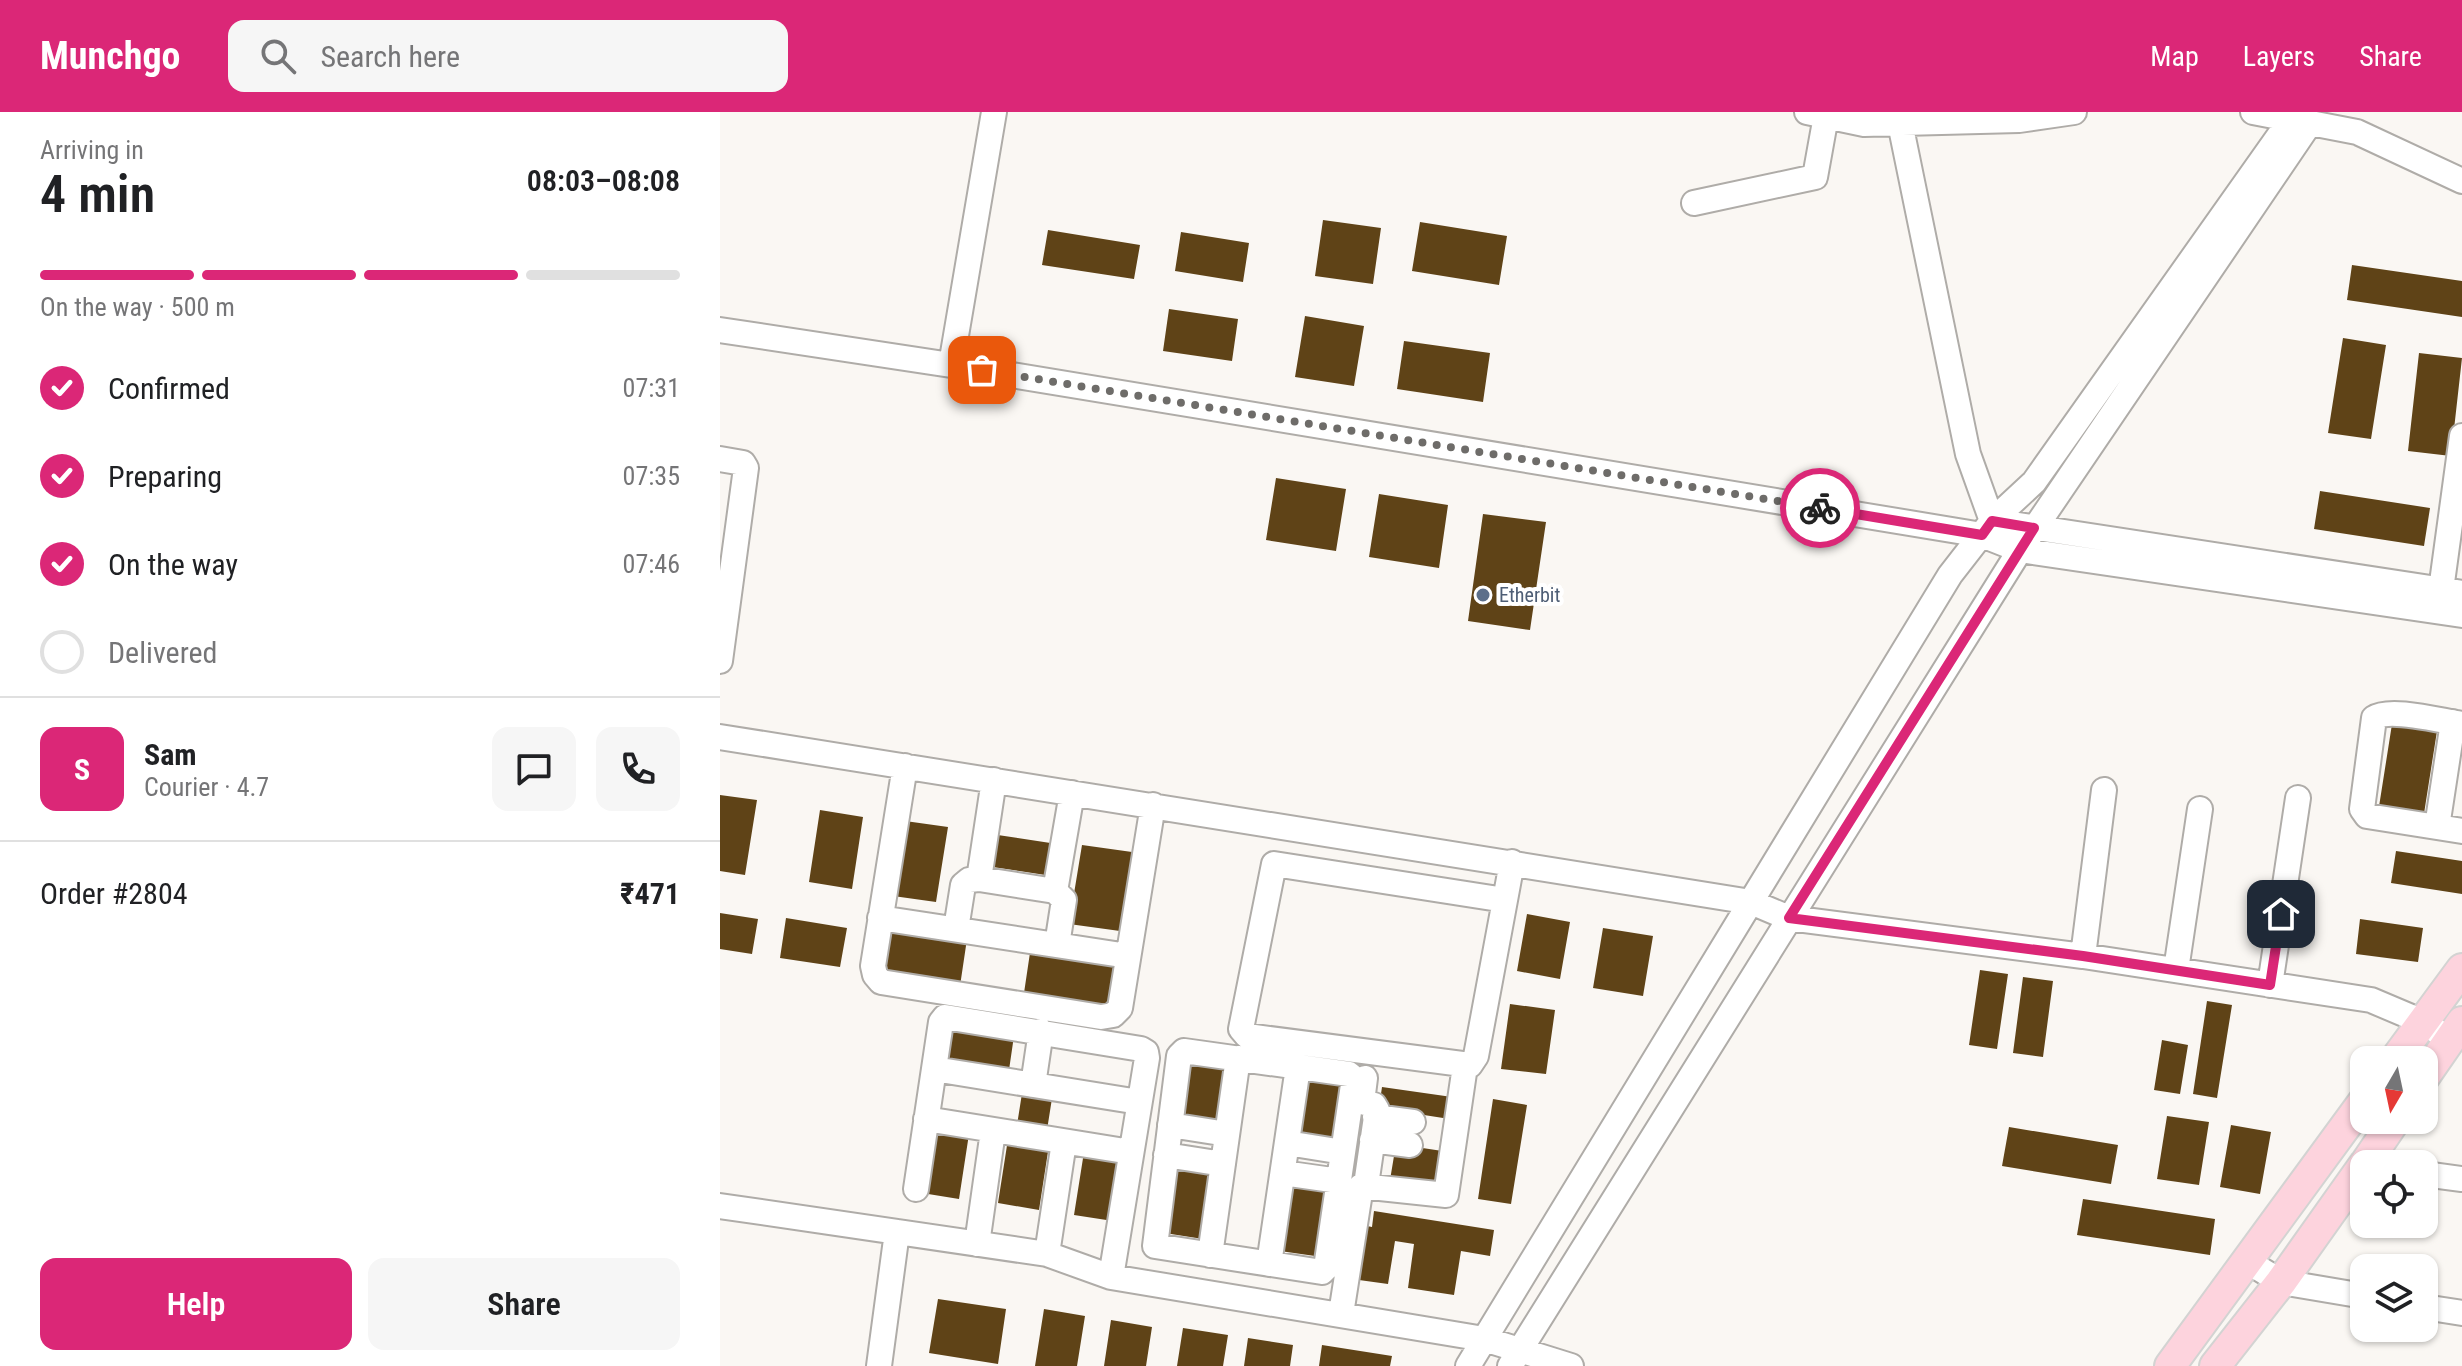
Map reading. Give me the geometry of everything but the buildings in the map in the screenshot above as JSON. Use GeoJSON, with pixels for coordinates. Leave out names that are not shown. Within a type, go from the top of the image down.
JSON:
{"type":"FeatureCollection","features":[{"type":"Feature","properties":{"kind":"main road"},"geometry":{"type":"LineString","coordinates":[[2405,1046],[2462,969]]}},
{"type":"Feature","properties":{"kind":"main road"},"geometry":{"type":"LineString","coordinates":[[2438,1057],[2459,1027]]}},
{"type":"Feature","properties":{"kind":"main road"},"geometry":{"type":"LineString","coordinates":[[2170,1366],[2350,1120]]}},
{"type":"Feature","properties":{"kind":"main road"},"geometry":{"type":"LineString","coordinates":[[2215,1366],[2350,1186]]}},
{"type":"Feature","properties":{"kind":"street"},"geometry":{"type":"LineString","coordinates":[[951,365],[994,112]]}},
{"type":"Feature","properties":{"kind":"street"},"geometry":{"type":"LineString","coordinates":[[1694,203],[1815,177],[1817,114],[1864,124],[1898,118],[2019,120],[2074,112]]}},
{"type":"Feature","properties":{"kind":"street"},"geometry":{"type":"LineString","coordinates":[[2253,112],[2357,132],[2462,181]]}},
{"type":"Feature","properties":{"kind":"street"},"geometry":{"type":"LineString","coordinates":[[1898,118],[1968,454],[1987,528],[2020,550],[2462,615]]}},
{"type":"Feature","properties":{"kind":"street"},"geometry":{"type":"LineString","coordinates":[[1468,1366],[1950,575],[1987,528],[2034,482],[2300,121]]}},
{"type":"Feature","properties":{"kind":"street"},"geometry":{"type":"LineString","coordinates":[[1515,1358],[2020,550],[2300,121]]}},
{"type":"Feature","properties":{"kind":"street"},"geometry":{"type":"LineString","coordinates":[[720,330],[1987,528],[2034,528],[2452,592],[2462,436]]}},
{"type":"Feature","properties":{"kind":"street"},"geometry":{"type":"LineString","coordinates":[[720,459],[743,463],[746,468],[720,661]]}},
{"type":"Feature","properties":{"kind":"street"},"geometry":{"type":"LineString","coordinates":[[2437,827],[2457,723],[2383,713],[2374,718],[2362,813],[2367,816],[2462,831]]}},
{"type":"Feature","properties":{"kind":"street"},"geometry":{"type":"LineString","coordinates":[[720,737],[1751,902],[1789,918],[2083,956],[2371,1000],[2428,1014],[2459,1027]]}},
{"type":"Feature","properties":{"kind":"street"},"geometry":{"type":"LineString","coordinates":[[905,766],[873,966],[875,975],[881,982],[1101,1017],[1113,1015],[1120,1008],[1153,805]]}},
{"type":"Feature","properties":{"kind":"street"},"geometry":{"type":"LineString","coordinates":[[979,879],[994,780]]}},
{"type":"Feature","properties":{"kind":"street"},"geometry":{"type":"LineString","coordinates":[[2083,956],[2104,790]]}},
{"type":"Feature","properties":{"kind":"street"},"geometry":{"type":"LineString","coordinates":[[1055,891],[1072,793]]}},
{"type":"Feature","properties":{"kind":"street"},"geometry":{"type":"LineString","coordinates":[[2270,985],[2298,798]]}},
{"type":"Feature","properties":{"kind":"street"},"geometry":{"type":"LineString","coordinates":[[2176,970],[2200,809]]}},
{"type":"Feature","properties":{"kind":"street"},"geometry":{"type":"LineString","coordinates":[[1376,841],[1382,880]]}},
{"type":"Feature","properties":{"kind":"street"},"geometry":{"type":"LineString","coordinates":[[1382,880],[1400,844]]}},
{"type":"Feature","properties":{"kind":"street"},"geometry":{"type":"LineString","coordinates":[[1505,900],[1277,864],[1273,866],[1241,1029],[1247,1036],[1465,1066],[1474,1063],[1476,1056],[1505,900],[1512,862]]}},
{"type":"Feature","properties":{"kind":"street"},"geometry":{"type":"LineString","coordinates":[[956,929],[963,885],[969,880],[1055,891],[1064,900],[1057,945]]}},
{"type":"Feature","properties":{"kind":"street"},"geometry":{"type":"LineString","coordinates":[[880,918],[1128,956]]}},
{"type":"Feature","properties":{"kind":"street"},"geometry":{"type":"LineString","coordinates":[[916,1189],[941,1022],[946,1016],[1136,1047],[1146,1052],[1111,1277]]}},
{"type":"Feature","properties":{"kind":"street"},"geometry":{"type":"LineString","coordinates":[[1033,1085],[1041,1031]]}},
{"type":"Feature","properties":{"kind":"street"},"geometry":{"type":"LineString","coordinates":[[1181,1052],[1298,1067],[1349,1074],[1354,1078],[1324,1270],[1318,1272],[1154,1244],[1181,1052]]}},
{"type":"Feature","properties":{"kind":"street"},"geometry":{"type":"LineString","coordinates":[[1235,1296],[1240,1260],[1223,1164],[1238,1058]]}},
{"type":"Feature","properties":{"kind":"street"},"geometry":{"type":"LineString","coordinates":[[1366,1185],[1376,1107],[1362,1102],[1367,1066]]}},
{"type":"Feature","properties":{"kind":"street"},"geometry":{"type":"LineString","coordinates":[[1341,1314],[1359,1189],[1366,1185],[1446,1195],[1465,1066]]}},
{"type":"Feature","properties":{"kind":"street"},"geometry":{"type":"LineString","coordinates":[[1240,1260],[1283,1173],[1298,1067]]}},
{"type":"Feature","properties":{"kind":"street"},"geometry":{"type":"LineString","coordinates":[[934,1069],[1139,1102]]}},
{"type":"Feature","properties":{"kind":"street"},"geometry":{"type":"LineString","coordinates":[[926,1119],[1131,1152]]}},
{"type":"Feature","properties":{"kind":"street"},"geometry":{"type":"LineString","coordinates":[[1170,1125],[1227,1134]]}},
{"type":"Feature","properties":{"kind":"street"},"geometry":{"type":"LineString","coordinates":[[1374,1128],[1411,1134]]}},
{"type":"Feature","properties":{"kind":"street"},"geometry":{"type":"LineString","coordinates":[[977,1244],[993,1131]]}},
{"type":"Feature","properties":{"kind":"street"},"geometry":{"type":"LineString","coordinates":[[1047,1254],[1064,1142]]}},
{"type":"Feature","properties":{"kind":"street"},"geometry":{"type":"LineString","coordinates":[[1287,1143],[1343,1152]]}},
{"type":"Feature","properties":{"kind":"street"},"geometry":{"type":"LineString","coordinates":[[1166,1155],[1223,1164]]}},
{"type":"Feature","properties":{"kind":"street"},"geometry":{"type":"LineString","coordinates":[[1283,1173],[1339,1181]]}},
{"type":"Feature","properties":{"kind":"street"},"geometry":{"type":"LineString","coordinates":[[2438,1176],[2462,1179]]}},
{"type":"Feature","properties":{"kind":"street"},"geometry":{"type":"LineString","coordinates":[[720,1206],[1047,1254],[1111,1277],[1484,1339],[1515,1358],[1571,1366]]}},
{"type":"Feature","properties":{"kind":"street"},"geometry":{"type":"LineString","coordinates":[[879,1366],[897,1232]]}},
{"type":"Feature","properties":{"kind":"street"},"geometry":{"type":"LineString","coordinates":[[2247,1261],[2281,1282],[2350,1294]]}},
{"type":"Feature","properties":{"kind":"street"},"geometry":{"type":"LineString","coordinates":[[2438,1309],[2462,1313]]}},
{"type":"Feature","properties":{"kind":"way so far"},"geometry":{"type":"LineString","coordinates":[[982,370],[1820,508]]}},
{"type":"Feature","properties":{"kind":"place","name":"Etherbit"},"geometry":{"type":"Point","coordinates":[1483,595]}},
{"type":"Feature","properties":{"kind":"route"},"geometry":{"type":"LineString","coordinates":[[1820,508],[1982,535],[1992,521],[2034,528],[1789,918],[2083,956],[2270,985],[2281,914]]}}]}
